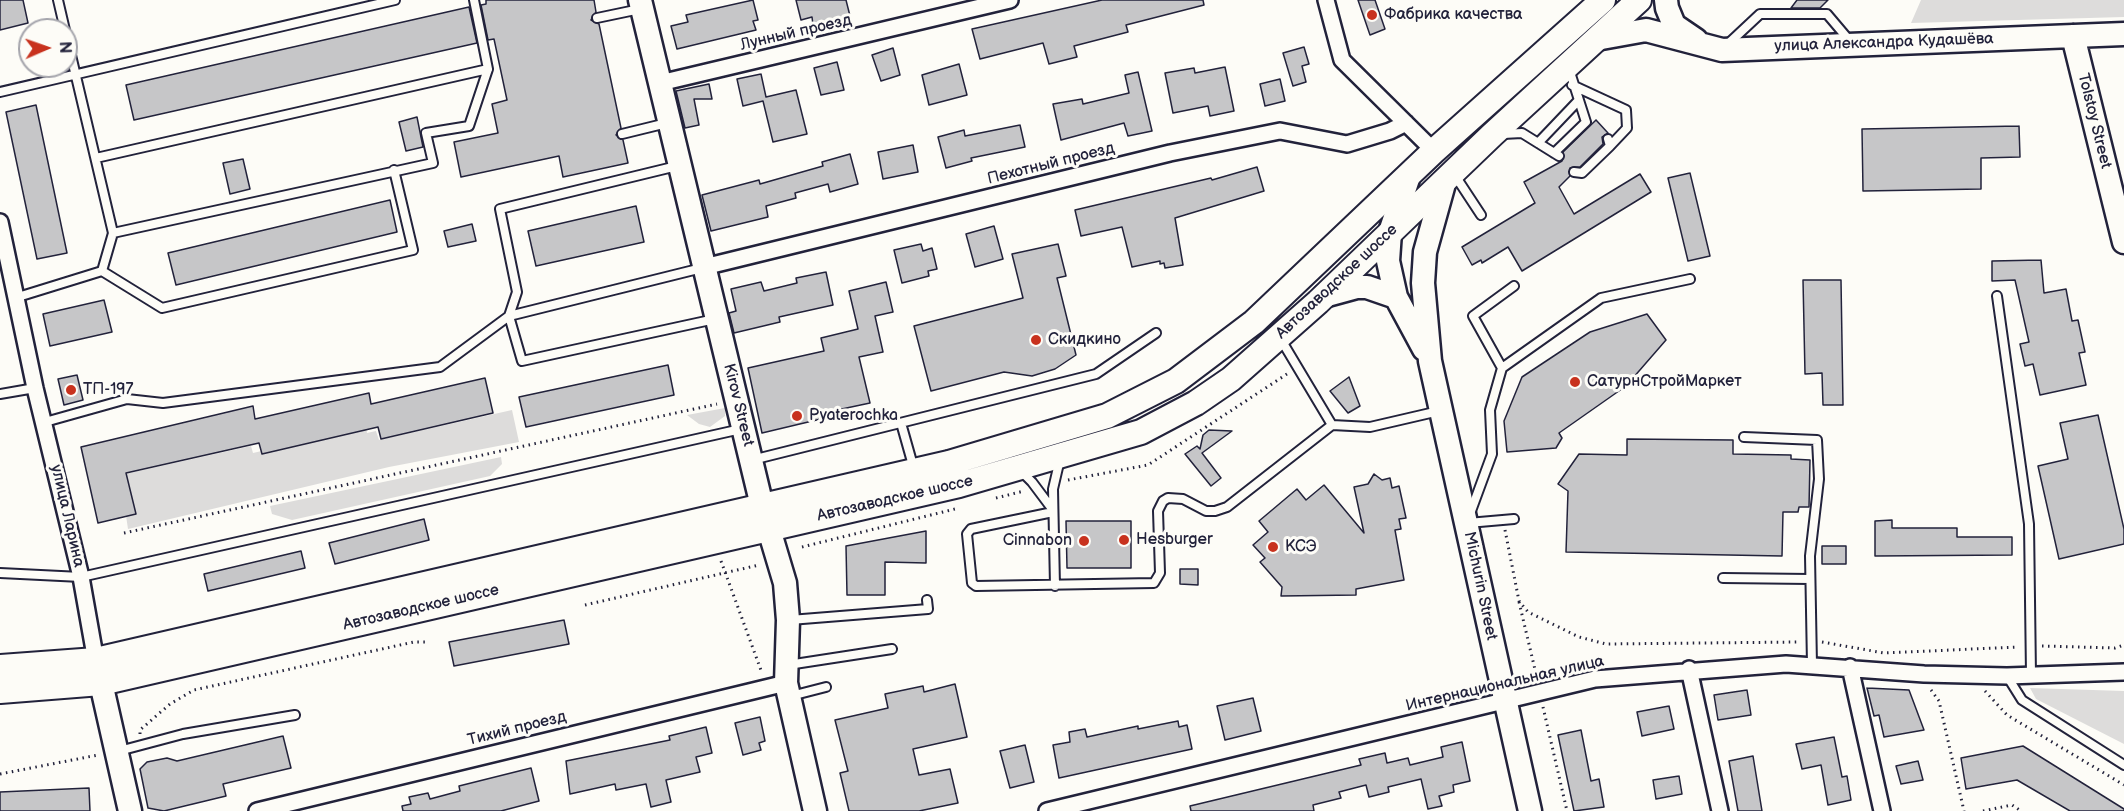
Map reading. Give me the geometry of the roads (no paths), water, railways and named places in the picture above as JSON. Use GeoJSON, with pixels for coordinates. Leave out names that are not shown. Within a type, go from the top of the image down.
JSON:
{"type":"FeatureCollection","features":[{"type":"Feature","properties":{"kind":"main road","name":"Автозаводское шоссе"},"geometry":{"type":"LineString","coordinates":[[0,667],[98,671],[762,506],[914,471],[1107,416],[1176,381],[1270,309],[1434,152],[1603,0]]}},
{"type":"Feature","properties":{"kind":"main road"},"geometry":{"type":"LineString","coordinates":[[1666,0],[1674,25],[1713,48]]}},
{"type":"Feature","properties":{"kind":"main road","name":"Автозаводское шоссе"},"geometry":{"type":"LineString","coordinates":[[0,691],[769,529],[959,484],[1141,432],[1196,403],[1231,379],[1324,296],[1492,135],[1570,76],[1596,39],[1637,1]]}},
{"type":"Feature","properties":{"kind":"main road"},"geometry":{"type":"LineString","coordinates":[[1637,1],[1646,30]]}},
{"type":"Feature","properties":{"kind":"main road","name":"Kirov Street"},"geometry":{"type":"LineString","coordinates":[[641,4],[762,506],[785,583],[788,620],[782,683],[815,811]]}},
{"type":"Feature","properties":{"kind":"main road","name":"улица Александра Кудашёва"},"geometry":{"type":"LineString","coordinates":[[1596,39],[1646,30],[1713,48],[2124,34]]}},
{"type":"Feature","properties":{"kind":"main road","name":"Tolstoy Street"},"geometry":{"type":"LineString","coordinates":[[2073,36],[2115,188],[2124,242]]}},
{"type":"Feature","properties":{"kind":"main road","name":"Michurin Street"},"geometry":{"type":"LineString","coordinates":[[1409,176],[1390,232],[1388,261],[1396,297],[1430,361]]}},
{"type":"Feature","properties":{"kind":"main road","name":"Michurin Street"},"geometry":{"type":"LineString","coordinates":[[1449,176],[1425,252],[1423,283],[1430,361],[1530,811]]}},
{"type":"Feature","properties":{"kind":"main road"},"geometry":{"type":"LineString","coordinates":[[1324,296],[1357,287],[1367,287],[1396,297]]}},
{"type":"Feature","properties":{"kind":"main road","name":"улица Ларина"},"geometry":{"type":"LineString","coordinates":[[98,671],[130,811]]}},
{"type":"Feature","properties":{"kind":"street","name":"Лунный проезд"},"geometry":{"type":"LineString","coordinates":[[660,84],[1010,0]]}},
{"type":"Feature","properties":{"kind":"street"},"geometry":{"type":"LineString","coordinates":[[1326,0],[1342,60],[1434,152]]}},
{"type":"Feature","properties":{"kind":"street","name":"Пехотный проезд"},"geometry":{"type":"LineString","coordinates":[[704,267],[1170,153],[1280,131],[1347,144],[1390,131],[1406,123]]}},
{"type":"Feature","properties":{"kind":"street","name":"улица Ларина"},"geometry":{"type":"LineString","coordinates":[[0,222],[18,297],[35,388],[81,577],[98,671]]}},
{"type":"Feature","properties":{"kind":"street","name":"Интернациональная улица"},"geometry":{"type":"LineString","coordinates":[[1047,811],[1595,679],[1689,669],[1812,665],[1850,667],[1928,682],[2007,676],[2124,672]]}},
{"type":"Feature","properties":{"kind":"street"},"geometry":{"type":"LineString","coordinates":[[1850,667],[1882,811]]}},
{"type":"Feature","properties":{"kind":"street"},"geometry":{"type":"LineString","coordinates":[[1689,669],[1720,811]]}},
{"type":"Feature","properties":{"kind":"street","name":"Тихий проезд"},"geometry":{"type":"LineString","coordinates":[[257,811],[782,683]]}},
{"type":"Feature","properties":{"kind":"lane"},"geometry":{"type":"LineString","coordinates":[[58,0],[62,18]]}},
{"type":"Feature","properties":{"kind":"lane"},"geometry":{"type":"LineString","coordinates":[[78,75],[395,0]]}},
{"type":"Feature","properties":{"kind":"lane"},"geometry":{"type":"LineString","coordinates":[[113,233],[394,170],[433,164],[426,133],[470,126],[488,69],[474,0]]}},
{"type":"Feature","properties":{"kind":"lane"},"geometry":{"type":"LineString","coordinates":[[597,18],[641,4]]}},
{"type":"Feature","properties":{"kind":"lane"},"geometry":{"type":"LineString","coordinates":[[1713,48],[1760,14],[1827,14],[1852,44]]}},
{"type":"Feature","properties":{"kind":"lane"},"geometry":{"type":"LineString","coordinates":[[96,158],[488,69]]}},
{"type":"Feature","properties":{"kind":"lane"},"geometry":{"type":"LineString","coordinates":[[1492,135],[1522,133],[1556,154],[1583,128],[1570,76]]}},
{"type":"Feature","properties":{"kind":"lane"},"geometry":{"type":"LineString","coordinates":[[1570,76],[1626,110],[1627,128],[1603,148],[1587,164],[1582,173],[1574,172]]}},
{"type":"Feature","properties":{"kind":"lane"},"geometry":{"type":"LineString","coordinates":[[0,92],[63,78]]}},
{"type":"Feature","properties":{"kind":"lane"},"geometry":{"type":"LineString","coordinates":[[77,78],[113,233],[102,271]]}},
{"type":"Feature","properties":{"kind":"lane"},"geometry":{"type":"LineString","coordinates":[[1538,143],[1578,101]]}},
{"type":"Feature","properties":{"kind":"lane"},"geometry":{"type":"LineString","coordinates":[[622,134],[669,123]]}},
{"type":"Feature","properties":{"kind":"lane"},"geometry":{"type":"LineString","coordinates":[[680,165],[500,209],[517,292],[509,316],[522,361],[717,319]]}},
{"type":"Feature","properties":{"kind":"lane"},"geometry":{"type":"LineString","coordinates":[[18,297],[102,271],[162,308],[413,250],[394,170]]}},
{"type":"Feature","properties":{"kind":"lane"},"geometry":{"type":"LineString","coordinates":[[1449,176],[1481,215]]}},
{"type":"Feature","properties":{"kind":"lane"},"geometry":{"type":"LineString","coordinates":[[45,422],[126,399],[163,403],[440,367],[509,316],[704,267]]}},
{"type":"Feature","properties":{"kind":"lane"},"geometry":{"type":"LineString","coordinates":[[1514,519],[1466,524],[1492,454],[1490,410],[1502,368],[1600,298],[1690,279]]}},
{"type":"Feature","properties":{"kind":"lane"},"geometry":{"type":"LineString","coordinates":[[1502,368],[1473,316],[1514,286]]}},
{"type":"Feature","properties":{"kind":"lane"},"geometry":{"type":"LineString","coordinates":[[1997,296],[2029,524],[2031,675]]}},
{"type":"Feature","properties":{"kind":"lane"},"geometry":{"type":"LineString","coordinates":[[751,460],[1096,374],[1156,333]]}},
{"type":"Feature","properties":{"kind":"lane"},"geometry":{"type":"LineString","coordinates":[[1279,337],[1332,425]]}},
{"type":"Feature","properties":{"kind":"lane"},"geometry":{"type":"LineString","coordinates":[[0,394],[35,388]]}},
{"type":"Feature","properties":{"kind":"lane"},"geometry":{"type":"LineString","coordinates":[[1053,512],[975,526],[967,534],[969,577],[976,586],[1154,583],[1160,573],[1158,511],[1163,501],[1168,498],[1184,499],[1206,511],[1227,507],[1332,425],[1370,427],[1441,411]]}},
{"type":"Feature","properties":{"kind":"lane"},"geometry":{"type":"LineString","coordinates":[[901,423],[914,471]]}},
{"type":"Feature","properties":{"kind":"lane"},"geometry":{"type":"LineString","coordinates":[[0,573],[81,577],[743,428]]}},
{"type":"Feature","properties":{"kind":"lane"},"geometry":{"type":"LineString","coordinates":[[1744,437],[1817,440],[1819,479],[1810,556],[1812,665]]}},
{"type":"Feature","properties":{"kind":"lane"},"geometry":{"type":"LineString","coordinates":[[1055,586],[1054,482],[1061,455]]}},
{"type":"Feature","properties":{"kind":"lane"},"geometry":{"type":"LineString","coordinates":[[1017,468],[1037,488],[1053,512]]}},
{"type":"Feature","properties":{"kind":"lane"},"geometry":{"type":"LineString","coordinates":[[1723,578],[1810,579]]}},
{"type":"Feature","properties":{"kind":"lane"},"geometry":{"type":"LineString","coordinates":[[788,620],[928,609],[927,600]]}},
{"type":"Feature","properties":{"kind":"lane"},"geometry":{"type":"LineString","coordinates":[[782,683],[892,649]]}},
{"type":"Feature","properties":{"kind":"lane"},"geometry":{"type":"LineString","coordinates":[[2007,676],[2022,700],[2124,765]]}},
{"type":"Feature","properties":{"kind":"lane"},"geometry":{"type":"LineString","coordinates":[[782,683],[826,687]]}},
{"type":"Feature","properties":{"kind":"lane"},"geometry":{"type":"LineString","coordinates":[[117,751],[183,734],[295,715]]}},
{"type":"Feature","properties":{"kind":"place","name":"Фабрика качества"},"geometry":{"type":"Point","coordinates":[1372,15]}},
{"type":"Feature","properties":{"kind":"place","name":"Скидкино"},"geometry":{"type":"Point","coordinates":[1036,340]}},
{"type":"Feature","properties":{"kind":"place","name":"СатурнСтройМаркет"},"geometry":{"type":"Point","coordinates":[1575,382]}},
{"type":"Feature","properties":{"kind":"place","name":"ТП-197"},"geometry":{"type":"Point","coordinates":[71,390]}},
{"type":"Feature","properties":{"kind":"place","name":"Pyaterochka"},"geometry":{"type":"Point","coordinates":[797,416]}},
{"type":"Feature","properties":{"kind":"place","name":"Hesburger"},"geometry":{"type":"Point","coordinates":[1124,540]}},
{"type":"Feature","properties":{"kind":"place","name":"Cinnabon"},"geometry":{"type":"Point","coordinates":[1084,541]}},
{"type":"Feature","properties":{"kind":"place","name":"КСЭ"},"geometry":{"type":"Point","coordinates":[1273,547]}}]}
